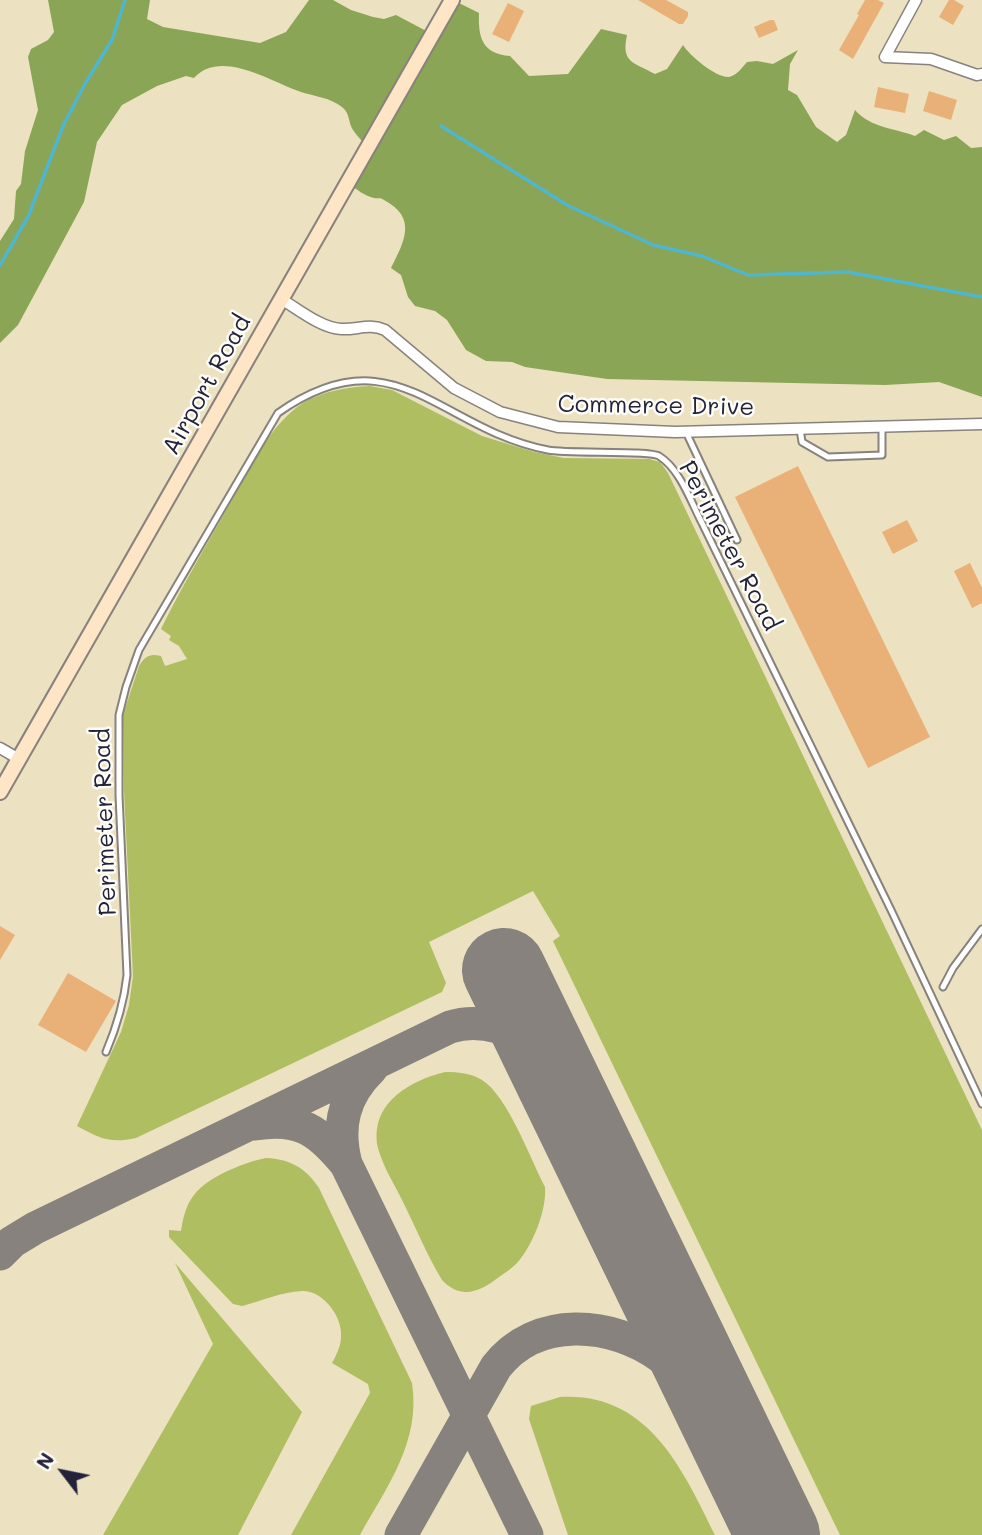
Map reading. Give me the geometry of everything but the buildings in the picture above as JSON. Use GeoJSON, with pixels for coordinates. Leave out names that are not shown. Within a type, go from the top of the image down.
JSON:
{"type":"FeatureCollection","features":[{"type":"Feature","properties":{"kind":"main road","name":"Airport Road"},"geometry":{"type":"LineString","coordinates":[[0,792],[452,0]]}},
{"type":"Feature","properties":{"kind":"street"},"geometry":{"type":"LineString","coordinates":[[916,0],[886,57],[931,59],[976,75],[982,74]]}},
{"type":"Feature","properties":{"kind":"street","name":"Commerce Drive"},"geometry":{"type":"LineString","coordinates":[[281,299],[331,327],[341,329],[375,326],[385,330],[454,388],[500,412],[558,427],[686,432],[982,424]]}},
{"type":"Feature","properties":{"kind":"street"},"geometry":{"type":"LineString","coordinates":[[0,747],[19,759]]}},
{"type":"Feature","properties":{"kind":"lane","name":"Perimeter Road"},"geometry":{"type":"LineString","coordinates":[[106,1052],[118,1024],[127,975],[118,795],[119,715],[139,650],[278,413],[302,397],[325,387],[371,380],[407,388],[485,430],[548,450],[657,455],[673,469],[891,910],[982,1104]]}},
{"type":"Feature","properties":{"kind":"lane"},"geometry":{"type":"LineString","coordinates":[[800,429],[802,442],[828,457],[882,455],[881,426]]}},
{"type":"Feature","properties":{"kind":"lane"},"geometry":{"type":"LineString","coordinates":[[686,432],[737,540]]}},
{"type":"Feature","properties":{"kind":"lane"},"geometry":{"type":"LineString","coordinates":[[943,987],[953,968],[982,929]]}},
{"type":"Feature","properties":{"kind":"green space"},"geometry":{"type":"Polygon","coordinates":[[[48,0],[150,0],[147,19],[163,27],[260,43],[286,32],[309,0],[333,0],[351,10],[384,19],[396,15],[432,34],[453,0],[479,13],[479,30],[488,48],[501,55],[510,56],[529,76],[568,74],[601,29],[627,35],[627,56],[635,64],[655,74],[667,69],[683,45],[703,65],[717,74],[729,77],[747,62],[773,64],[798,50],[790,64],[788,90],[797,95],[816,127],[837,142],[846,135],[855,110],[868,121],[883,127],[915,136],[924,130],[944,140],[956,136],[971,148],[982,147],[982,397],[939,382],[885,385],[607,379],[525,367],[512,362],[486,361],[466,350],[447,320],[435,311],[415,306],[408,297],[401,275],[391,268],[403,240],[405,223],[395,207],[364,194],[349,184],[368,147],[353,130],[345,109],[328,99],[301,92],[247,70],[218,66],[205,70],[194,78],[186,76],[157,86],[122,105],[97,142],[84,202],[18,325],[0,343],[0,241],[14,219],[16,191],[21,184],[25,151],[38,110],[28,57],[31,49],[48,40],[54,32],[48,0]]]}},
{"type":"Feature","properties":{"kind":"green space"},"geometry":{"type":"Polygon","coordinates":[[[370,386],[392,390],[482,436],[534,452],[564,458],[649,459],[660,462],[668,473],[982,1130],[982,1535],[840,1535],[553,941],[560,936],[533,891],[429,942],[446,983],[442,992],[136,1138],[105,1139],[77,1126],[121,1032],[129,1005],[133,976],[123,715],[139,666],[151,655],[161,656],[165,666],[187,659],[179,646],[169,640],[171,636],[161,629],[254,462],[280,423],[303,403],[319,395],[370,386]]]}},
{"type":"Feature","properties":{"kind":"green space"},"geometry":{"type":"Polygon","coordinates":[[[445,1072],[473,1076],[491,1088],[518,1129],[545,1187],[541,1217],[523,1256],[492,1282],[470,1292],[456,1290],[442,1280],[378,1148],[377,1132],[386,1107],[406,1088],[445,1072]]]}},
{"type":"Feature","properties":{"kind":"green space"},"geometry":{"type":"Polygon","coordinates":[[[266,1158],[283,1160],[297,1166],[309,1175],[319,1188],[412,1383],[413,1404],[407,1444],[391,1481],[360,1535],[291,1535],[370,1393],[368,1384],[332,1363],[341,1337],[335,1313],[317,1295],[302,1291],[242,1306],[233,1304],[169,1237],[169,1230],[181,1231],[187,1207],[200,1188],[227,1171],[266,1158]]]}},
{"type":"Feature","properties":{"kind":"green space"},"geometry":{"type":"Polygon","coordinates":[[[175,1263],[302,1412],[238,1535],[103,1535],[213,1344],[175,1263]]]}},
{"type":"Feature","properties":{"kind":"green space"},"geometry":{"type":"Polygon","coordinates":[[[560,1397],[591,1399],[617,1407],[639,1421],[675,1461],[715,1535],[568,1535],[529,1419],[531,1406],[560,1397]]]}},
{"type":"Feature","properties":{"kind":"waterway"},"geometry":{"type":"LineString","coordinates":[[0,265],[28,217],[63,126],[112,40],[125,0]]}},
{"type":"Feature","properties":{"kind":"waterway"},"geometry":{"type":"LineString","coordinates":[[441,126],[567,205],[653,245],[702,256],[748,275],[848,272],[982,297]]}},
{"type":"Feature","properties":{"kind":"taxiway"},"geometry":{"type":"LineString","coordinates":[[0,1254],[12,1242],[35,1228],[450,1027],[462,1024],[498,1027],[522,1036],[543,1049]]}},
{"type":"Feature","properties":{"kind":"taxiway"},"geometry":{"type":"LineString","coordinates":[[372,1068],[355,1089],[345,1112],[342,1137],[346,1164],[527,1535]]}},
{"type":"Feature","properties":{"kind":"taxiway"},"geometry":{"type":"LineString","coordinates":[[255,1124],[284,1123],[307,1129],[326,1142],[346,1164]]}},
{"type":"Feature","properties":{"kind":"taxiway"},"geometry":{"type":"LineString","coordinates":[[401,1535],[496,1367],[513,1350],[532,1338],[553,1331],[575,1329],[620,1336],[661,1357],[721,1418]]}},
{"type":"Feature","properties":{"kind":"runway"},"geometry":{"type":"LineString","coordinates":[[504,970],[778,1535]]}}]}
